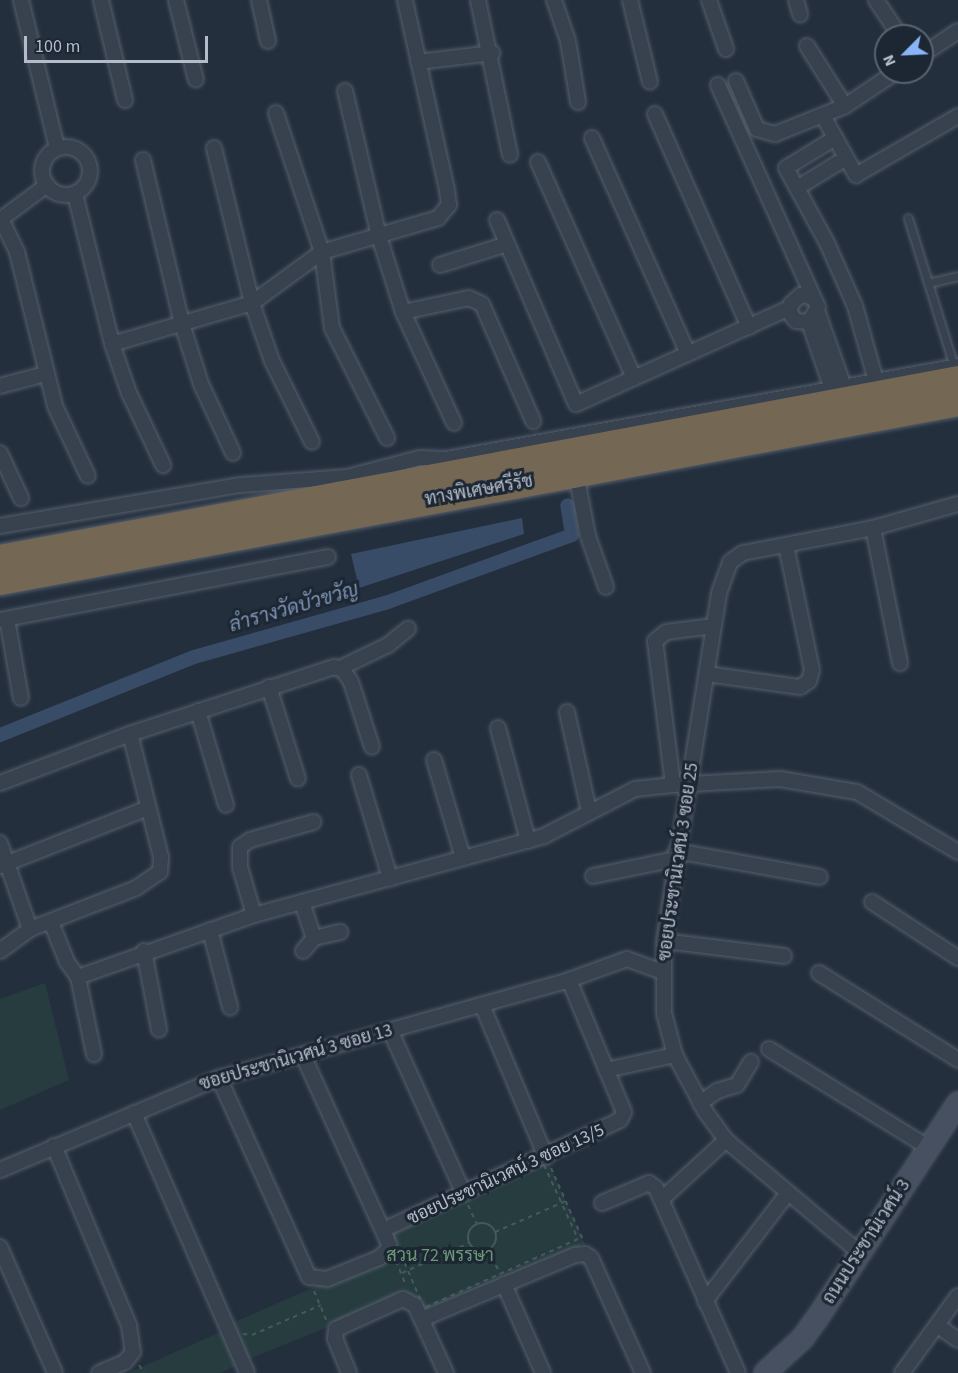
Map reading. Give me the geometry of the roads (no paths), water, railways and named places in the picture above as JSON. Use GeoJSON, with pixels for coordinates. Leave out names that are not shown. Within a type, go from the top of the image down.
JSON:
{"type":"FeatureCollection","features":[{"type":"Feature","properties":{"kind":"highway","name":"ทางพิเศษศรีรัช"},"geometry":{"type":"LineString","coordinates":[[0,558],[957,371]]}},
{"type":"Feature","properties":{"kind":"highway","name":"ทางพิเศษศรีรัช"},"geometry":{"type":"LineString","coordinates":[[0,582],[958,403]]}},
{"type":"Feature","properties":{"kind":"street"},"geometry":{"type":"LineString","coordinates":[[21,0],[57,148]]}},
{"type":"Feature","properties":{"kind":"street"},"geometry":{"type":"LineString","coordinates":[[101,0],[125,100]]}},
{"type":"Feature","properties":{"kind":"street"},"geometry":{"type":"LineString","coordinates":[[176,0],[196,80]]}},
{"type":"Feature","properties":{"kind":"street"},"geometry":{"type":"LineString","coordinates":[[258,0],[268,40]]}},
{"type":"Feature","properties":{"kind":"street"},"geometry":{"type":"LineString","coordinates":[[112,344],[252,303],[322,252],[438,218],[449,205],[405,0]]}},
{"type":"Feature","properties":{"kind":"street"},"geometry":{"type":"LineString","coordinates":[[478,0],[492,53],[510,154]]}},
{"type":"Feature","properties":{"kind":"street"},"geometry":{"type":"LineString","coordinates":[[630,0],[650,82]]}},
{"type":"Feature","properties":{"kind":"street"},"geometry":{"type":"LineString","coordinates":[[709,0],[726,49]]}},
{"type":"Feature","properties":{"kind":"street"},"geometry":{"type":"LineString","coordinates":[[796,0],[800,14]]}},
{"type":"Feature","properties":{"kind":"street"},"geometry":{"type":"LineString","coordinates":[[876,0],[892,24]]}},
{"type":"Feature","properties":{"kind":"street"},"geometry":{"type":"LineString","coordinates":[[557,1],[568,41],[578,102]]}},
{"type":"Feature","properties":{"kind":"street"},"geometry":{"type":"LineString","coordinates":[[934,47],[958,31]]}},
{"type":"Feature","properties":{"kind":"street"},"geometry":{"type":"LineString","coordinates":[[807,46],[845,106]]}},
{"type":"Feature","properties":{"kind":"street"},"geometry":{"type":"LineString","coordinates":[[418,62],[492,53]]}},
{"type":"Feature","properties":{"kind":"street"},"geometry":{"type":"LineString","coordinates":[[735,81],[757,129],[766,134],[823,116],[845,106],[878,84]]}},
{"type":"Feature","properties":{"kind":"street"},"geometry":{"type":"LineString","coordinates":[[718,85],[810,297],[814,317],[838,388]]}},
{"type":"Feature","properties":{"kind":"street"},"geometry":{"type":"LineString","coordinates":[[345,91],[379,236],[403,312],[454,423]]}},
{"type":"Feature","properties":{"kind":"street"},"geometry":{"type":"LineString","coordinates":[[276,113],[322,252],[332,328],[387,438]]}},
{"type":"Feature","properties":{"kind":"street"},"geometry":{"type":"LineString","coordinates":[[655,114],[749,327]]}},
{"type":"Feature","properties":{"kind":"street"},"geometry":{"type":"LineString","coordinates":[[823,116],[856,175],[958,116]]}},
{"type":"Feature","properties":{"kind":"street"},"geometry":{"type":"LineString","coordinates":[[592,138],[688,354]]}},
{"type":"Feature","properties":{"kind":"street"},"geometry":{"type":"LineString","coordinates":[[835,138],[786,168],[827,243],[855,306],[876,381]]}},
{"type":"Feature","properties":{"kind":"street"},"geometry":{"type":"LineString","coordinates":[[74,147],[89,161],[89,181],[75,194],[54,192],[47,185],[42,166],[46,156],[57,148],[74,147]]}},
{"type":"Feature","properties":{"kind":"street"},"geometry":{"type":"LineString","coordinates":[[214,148],[252,303],[272,361],[312,442]]}},
{"type":"Feature","properties":{"kind":"street"},"geometry":{"type":"LineString","coordinates":[[797,188],[846,158]]}},
{"type":"Feature","properties":{"kind":"street"},"geometry":{"type":"LineString","coordinates":[[143,160],[182,324],[201,384],[233,453]]}},
{"type":"Feature","properties":{"kind":"street"},"geometry":{"type":"LineString","coordinates":[[538,162],[634,378]]}},
{"type":"Feature","properties":{"kind":"street"},"geometry":{"type":"LineString","coordinates":[[47,185],[1,219],[17,252],[45,374],[88,476]]}},
{"type":"Feature","properties":{"kind":"street"},"geometry":{"type":"LineString","coordinates":[[75,194],[112,344],[129,393],[163,465]]}},
{"type":"Feature","properties":{"kind":"street"},"geometry":{"type":"LineString","coordinates":[[497,220],[576,404],[790,308],[797,297],[810,297]]}},
{"type":"Feature","properties":{"kind":"street"},"geometry":{"type":"LineString","coordinates":[[440,266],[507,244]]}},
{"type":"Feature","properties":{"kind":"street"},"geometry":{"type":"LineString","coordinates":[[403,312],[469,298],[482,304],[533,421]]}},
{"type":"Feature","properties":{"kind":"street"},"geometry":{"type":"LineString","coordinates":[[790,308],[796,321],[814,317]]}},
{"type":"Feature","properties":{"kind":"street"},"geometry":{"type":"LineString","coordinates":[[0,526],[241,485],[347,477],[420,458],[446,459],[876,381],[957,371]]}},
{"type":"Feature","properties":{"kind":"street"},"geometry":{"type":"LineString","coordinates":[[0,386],[45,374]]}},
{"type":"Feature","properties":{"kind":"street"},"geometry":{"type":"LineString","coordinates":[[0,453],[21,498]]}},
{"type":"Feature","properties":{"kind":"street"},"geometry":{"type":"LineString","coordinates":[[578,484],[588,536],[606,587]]}},
{"type":"Feature","properties":{"kind":"street"},"geometry":{"type":"LineString","coordinates":[[706,674],[800,687],[809,681],[812,670],[786,546],[957,509]]}},
{"type":"Feature","properties":{"kind":"street"},"geometry":{"type":"LineString","coordinates":[[873,528],[900,663]]}},
{"type":"Feature","properties":{"kind":"street","name":"ซอยประชานิเวศน์ 3 ซอย 25"},"geometry":{"type":"LineString","coordinates":[[786,546],[743,553],[730,562],[723,575],[690,784],[676,855],[664,941],[664,1013],[675,1055],[700,1103],[726,1140],[787,1194],[860,1252]]}},
{"type":"Feature","properties":{"kind":"street"},"geometry":{"type":"LineString","coordinates":[[21,698],[3,620],[328,557]]}},
{"type":"Feature","properties":{"kind":"street"},"geometry":{"type":"LineString","coordinates":[[673,785],[655,640],[666,632],[714,626]]}},
{"type":"Feature","properties":{"kind":"street"},"geometry":{"type":"LineString","coordinates":[[0,783],[198,711],[269,687],[340,668],[388,645],[408,629]]}},
{"type":"Feature","properties":{"kind":"street"},"geometry":{"type":"LineString","coordinates":[[340,668],[351,682],[372,747]]}},
{"type":"Feature","properties":{"kind":"street"},"geometry":{"type":"LineString","coordinates":[[269,687],[298,778]]}},
{"type":"Feature","properties":{"kind":"street"},"geometry":{"type":"LineString","coordinates":[[198,711],[226,805]]}},
{"type":"Feature","properties":{"kind":"street"},"geometry":{"type":"LineString","coordinates":[[567,712],[589,811]]}},
{"type":"Feature","properties":{"kind":"street"},"geometry":{"type":"LineString","coordinates":[[498,728],[528,841]]}},
{"type":"Feature","properties":{"kind":"street"},"geometry":{"type":"LineString","coordinates":[[0,951],[30,929],[136,888],[160,872],[161,857],[130,734]]}},
{"type":"Feature","properties":{"kind":"street"},"geometry":{"type":"LineString","coordinates":[[434,760],[463,858]]}},
{"type":"Feature","properties":{"kind":"street"},"geometry":{"type":"LineString","coordinates":[[359,775],[390,878]]}},
{"type":"Feature","properties":{"kind":"street"},"geometry":{"type":"LineString","coordinates":[[78,977],[144,951],[254,915],[528,841],[635,789],[780,779],[857,792],[958,852]]}},
{"type":"Feature","properties":{"kind":"street"},"geometry":{"type":"LineString","coordinates":[[3,864],[148,808]]}},
{"type":"Feature","properties":{"kind":"street"},"geometry":{"type":"LineString","coordinates":[[254,915],[240,867],[240,847],[250,840],[313,822]]}},
{"type":"Feature","properties":{"kind":"street"},"geometry":{"type":"LineString","coordinates":[[0,843],[3,864],[30,929]]}},
{"type":"Feature","properties":{"kind":"street"},"geometry":{"type":"LineString","coordinates":[[593,876],[676,855],[820,877]]}},
{"type":"Feature","properties":{"kind":"street"},"geometry":{"type":"LineString","coordinates":[[302,902],[314,938]]}},
{"type":"Feature","properties":{"kind":"street"},"geometry":{"type":"LineString","coordinates":[[872,902],[958,958]]}},
{"type":"Feature","properties":{"kind":"street"},"geometry":{"type":"LineString","coordinates":[[51,921],[67,962],[78,977],[94,1054]]}},
{"type":"Feature","properties":{"kind":"street"},"geometry":{"type":"LineString","coordinates":[[210,930],[230,1007]]}},
{"type":"Feature","properties":{"kind":"street"},"geometry":{"type":"LineString","coordinates":[[303,951],[314,938],[340,932]]}},
{"type":"Feature","properties":{"kind":"street"},"geometry":{"type":"LineString","coordinates":[[664,941],[784,956]]}},
{"type":"Feature","properties":{"kind":"street"},"geometry":{"type":"LineString","coordinates":[[144,951],[159,1030]]}},
{"type":"Feature","properties":{"kind":"street","name":"ซอยประชานิเวศน์ 3 ซอย 13"},"geometry":{"type":"LineString","coordinates":[[0,1170],[219,1078],[569,981],[627,959],[663,972]]}},
{"type":"Feature","properties":{"kind":"street"},"geometry":{"type":"LineString","coordinates":[[819,973],[958,1060]]}},
{"type":"Feature","properties":{"kind":"street","name":"ซอยประชานิเวศน์ 3 ซอย 13/5"},"geometry":{"type":"LineString","coordinates":[[383,1230],[464,1197],[620,1120],[624,1112],[569,981]]}},
{"type":"Feature","properties":{"kind":"street"},"geometry":{"type":"LineString","coordinates":[[482,1005],[546,1158]]}},
{"type":"Feature","properties":{"kind":"street"},"geometry":{"type":"LineString","coordinates":[[390,1030],[464,1197]]}},
{"type":"Feature","properties":{"kind":"street"},"geometry":{"type":"LineString","coordinates":[[769,1049],[929,1148]]}},
{"type":"Feature","properties":{"kind":"street"},"geometry":{"type":"LineString","coordinates":[[219,1078],[309,1277],[318,1281],[353,1268],[388,1250],[383,1230],[303,1055]]}},
{"type":"Feature","properties":{"kind":"street"},"geometry":{"type":"LineString","coordinates":[[606,1070],[675,1055]]}},
{"type":"Feature","properties":{"kind":"street"},"geometry":{"type":"LineString","coordinates":[[700,1103],[717,1091],[737,1085],[751,1062]]}},
{"type":"Feature","properties":{"kind":"street","name":"ถนนประชานิเวศน์ 3"},"geometry":{"type":"LineString","coordinates":[[765,1373],[802,1339],[958,1103]]}},
{"type":"Feature","properties":{"kind":"street"},"geometry":{"type":"LineString","coordinates":[[134,1113],[247,1373]]}},
{"type":"Feature","properties":{"kind":"street"},"geometry":{"type":"LineString","coordinates":[[663,1198],[726,1140]]}},
{"type":"Feature","properties":{"kind":"street"},"geometry":{"type":"LineString","coordinates":[[54,1146],[129,1325],[133,1352],[125,1362],[99,1373]]}},
{"type":"Feature","properties":{"kind":"street"},"geometry":{"type":"LineString","coordinates":[[602,1203],[649,1183],[663,1198],[705,1301],[738,1373]]}},
{"type":"Feature","properties":{"kind":"street"},"geometry":{"type":"LineString","coordinates":[[705,1301],[787,1194]]}},
{"type":"Feature","properties":{"kind":"street"},"geometry":{"type":"LineString","coordinates":[[0,1247],[55,1373]]}},
{"type":"Feature","properties":{"kind":"street"},"geometry":{"type":"LineString","coordinates":[[422,1319],[502,1280],[575,1255],[585,1254],[591,1258],[643,1373]]}},
{"type":"Feature","properties":{"kind":"street"},"geometry":{"type":"LineString","coordinates":[[502,1280],[543,1373]]}},
{"type":"Feature","properties":{"kind":"street"},"geometry":{"type":"LineString","coordinates":[[902,1373],[958,1296]]}},
{"type":"Feature","properties":{"kind":"street"},"geometry":{"type":"LineString","coordinates":[[349,1373],[334,1331],[366,1314],[403,1299],[415,1305],[446,1373]]}},
{"type":"Feature","properties":{"kind":"street"},"geometry":{"type":"LineString","coordinates":[[938,1326],[958,1340]]}},
{"type":"Feature","properties":{"kind":"lane"},"geometry":{"type":"LineString","coordinates":[[908,218],[957,371]]}},
{"type":"Feature","properties":{"kind":"lane"},"geometry":{"type":"LineString","coordinates":[[928,284],[958,276]]}},
{"type":"Feature","properties":{"kind":"water"},"geometry":{"type":"Polygon","coordinates":[[[522,518],[524,534],[359,588],[351,554],[522,518]]]}},
{"type":"Feature","properties":{"kind":"waterway","name":"ลำรางวัดบัวขวัญ"},"geometry":{"type":"LineString","coordinates":[[0,735],[194,657],[388,602],[572,535],[567,505]]}},
{"type":"Feature","properties":{"kind":"park label","name":"สวน 72 พรรษา"},"geometry":{"type":"Point","coordinates":[440,1256]}}]}
